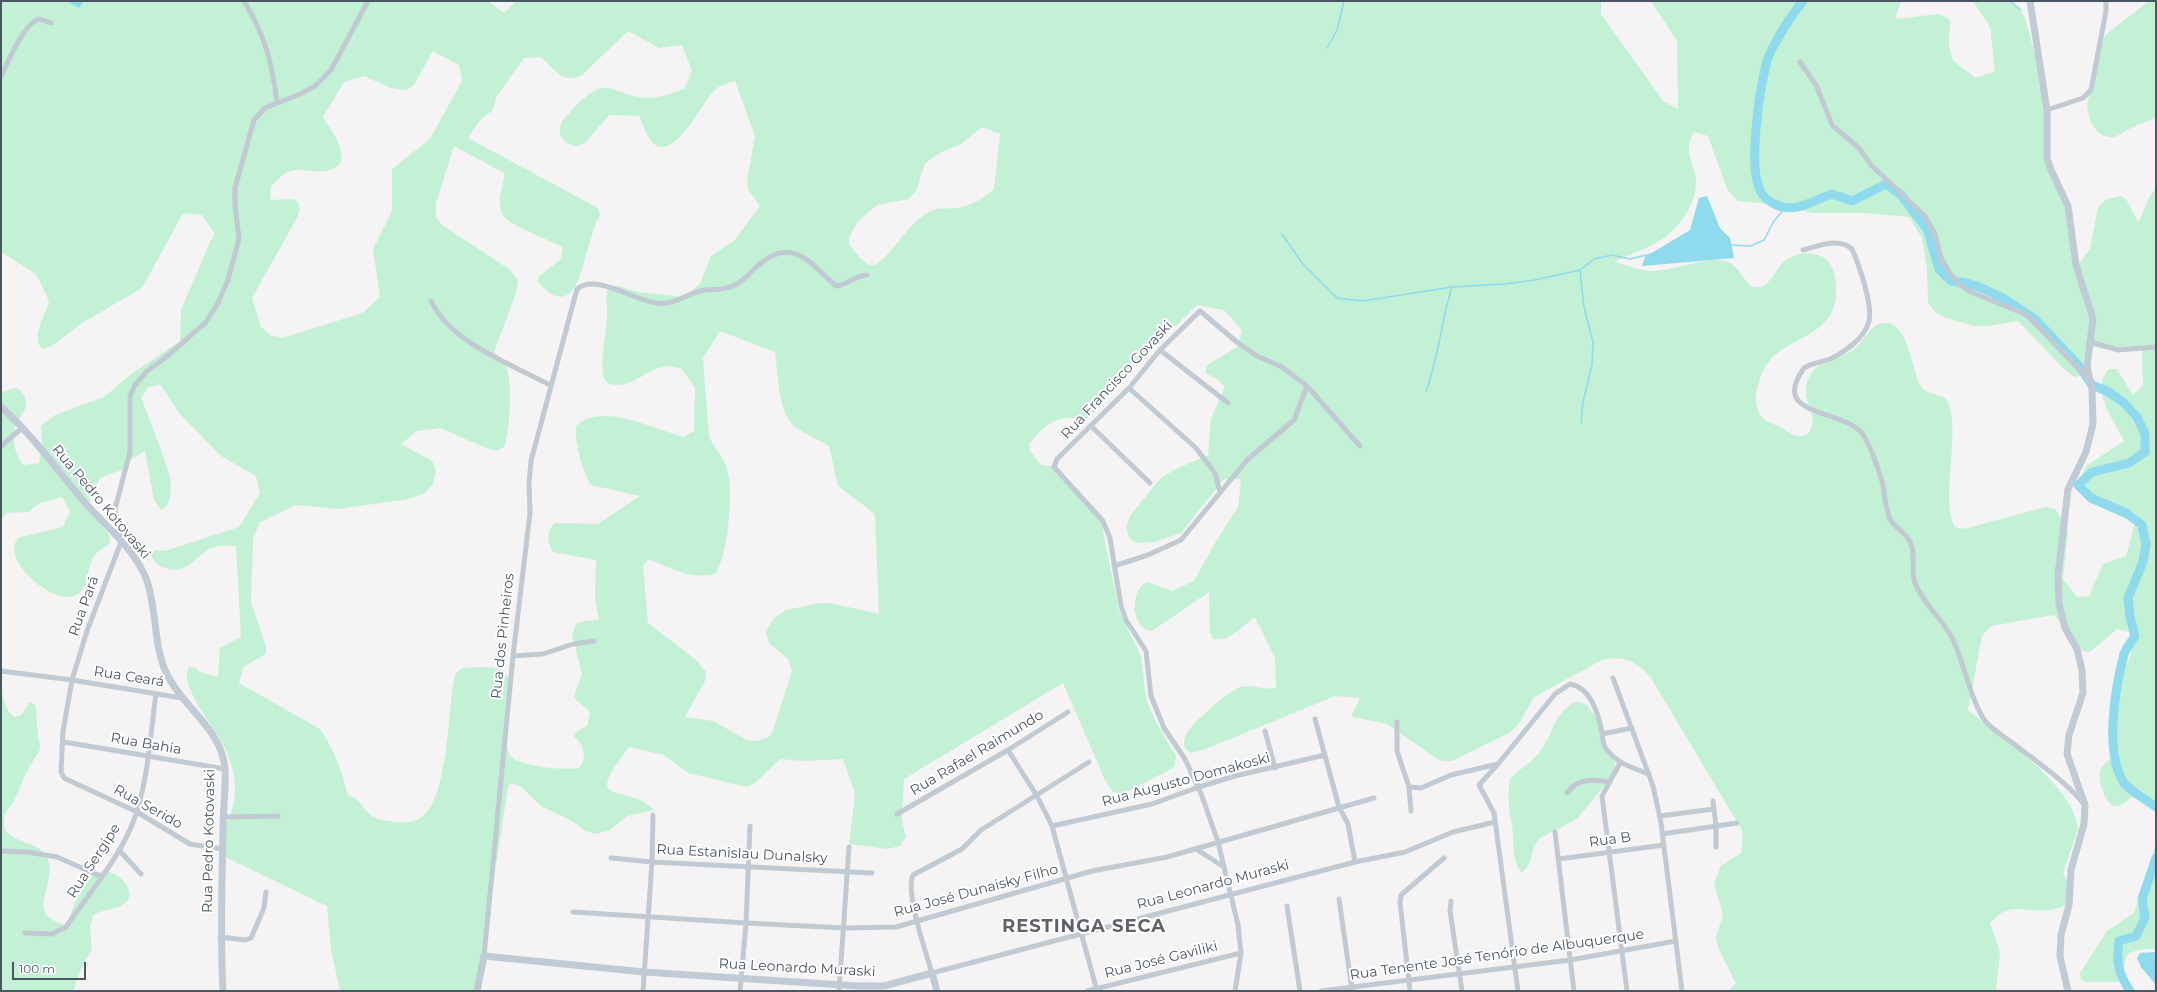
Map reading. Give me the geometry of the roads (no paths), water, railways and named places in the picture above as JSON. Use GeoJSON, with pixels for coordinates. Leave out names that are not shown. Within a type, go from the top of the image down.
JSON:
{"type":"FeatureCollection","features":[{"type":"Feature","properties":{"kind":"street"},"geometry":{"type":"LineString","coordinates":[[244,1],[258,23],[267,46],[277,102]]}},
{"type":"Feature","properties":{"kind":"street"},"geometry":{"type":"LineString","coordinates":[[122,542],[115,510],[130,452],[130,396],[135,384],[146,371],[206,322],[218,304],[228,280],[239,239],[235,205],[235,188],[254,120],[265,108],[300,94],[315,86],[331,70],[368,1]]}},
{"type":"Feature","properties":{"kind":"street"},"geometry":{"type":"LineString","coordinates":[[2030,1],[2047,110],[2048,159],[2070,217],[2076,265],[2093,319],[2087,366],[2090,382],[2093,424],[2086,452],[2068,489],[2058,575],[2059,604],[2065,628],[2076,649],[2082,670],[2083,693],[2069,735],[2067,754],[2085,806],[2084,824],[2071,870],[2069,905],[2061,935],[2060,956],[2068,991]]}},
{"type":"Feature","properties":{"kind":"street"},"geometry":{"type":"LineString","coordinates":[[2047,110],[2083,98],[2091,90],[2106,11],[2106,1]]}},
{"type":"Feature","properties":{"kind":"street"},"geometry":{"type":"LineString","coordinates":[[1,76],[13,50],[31,22],[40,19],[51,23]]}},
{"type":"Feature","properties":{"kind":"street"},"geometry":{"type":"LineString","coordinates":[[1800,62],[1816,86],[1832,125],[1859,148],[1871,165],[1925,216],[1935,234],[1941,258],[1948,272],[1960,285],[1971,292],[2027,315],[2090,382]]}},
{"type":"Feature","properties":{"kind":"street"},"geometry":{"type":"LineString","coordinates":[[1803,250],[1829,243],[1840,243],[1852,249],[1867,295],[1870,314],[1869,321],[1863,335],[1850,347],[1830,359],[1811,364],[1804,368],[1797,382],[1795,393],[1798,402],[1810,410],[1850,424],[1861,432],[1871,449],[1882,481],[1889,517],[1908,536],[1912,547],[1914,558],[1912,567],[1915,582],[1923,600],[1952,638],[1985,721],[2061,780],[2085,806]]}},
{"type":"Feature","properties":{"kind":"street","name":"Rua dos Pinheiros"},"geometry":{"type":"LineString","coordinates":[[477,991],[484,956],[530,513],[529,483],[532,461],[550,385],[577,289],[583,284],[593,285],[626,292],[653,303],[666,303],[693,293],[727,289],[738,284],[761,263],[780,252],[792,252],[800,255],[836,286],[841,286],[860,275],[867,275]]}},
{"type":"Feature","properties":{"kind":"street"},"geometry":{"type":"LineString","coordinates":[[431,301],[436,312],[444,322],[475,345],[550,385]]}},
{"type":"Feature","properties":{"kind":"street","name":"Rua Francisco Govaski"},"geometry":{"type":"LineString","coordinates":[[1114,566],[1110,538],[1103,521],[1054,467],[1057,459],[1129,388],[1160,350],[1200,311],[1238,343],[1257,356],[1282,367],[1307,386]]}},
{"type":"Feature","properties":{"kind":"street"},"geometry":{"type":"LineString","coordinates":[[2091,342],[2118,350],[2156,347]]}},
{"type":"Feature","properties":{"kind":"street"},"geometry":{"type":"LineString","coordinates":[[1160,350],[1228,403]]}},
{"type":"Feature","properties":{"kind":"street"},"geometry":{"type":"LineString","coordinates":[[1235,991],[1241,953],[1238,925],[1218,842],[1199,787],[1185,759],[1164,728],[1151,696],[1146,651],[1126,620],[1121,606],[1114,566],[1148,555],[1181,540],[1247,460],[1294,420],[1307,386],[1360,446]]}},
{"type":"Feature","properties":{"kind":"street"},"geometry":{"type":"LineString","coordinates":[[1129,388],[1196,448],[1214,473],[1220,492]]}},
{"type":"Feature","properties":{"kind":"street","name":"Rua Pedro Kotovaski"},"geometry":{"type":"LineString","coordinates":[[1,407],[22,428],[122,542],[135,559],[145,576],[151,592],[157,636],[167,676],[182,698],[206,724],[217,740],[224,769],[220,937],[223,991]]}},
{"type":"Feature","properties":{"kind":"street"},"geometry":{"type":"LineString","coordinates":[[1091,426],[1150,483]]}},
{"type":"Feature","properties":{"kind":"street"},"geometry":{"type":"LineString","coordinates":[[1,446],[22,428]]}},
{"type":"Feature","properties":{"kind":"street","name":"Rua Pará"},"geometry":{"type":"LineString","coordinates":[[72,680],[90,625],[122,542]]}},
{"type":"Feature","properties":{"kind":"street"},"geometry":{"type":"LineString","coordinates":[[514,656],[543,654],[573,644],[594,640]]}},
{"type":"Feature","properties":{"kind":"street","name":"Rua Ceará"},"geometry":{"type":"LineString","coordinates":[[1,671],[72,680],[182,698]]}},
{"type":"Feature","properties":{"kind":"street"},"geometry":{"type":"LineString","coordinates":[[1613,678],[1650,774],[1660,816],[1682,991]]}},
{"type":"Feature","properties":{"kind":"street"},"geometry":{"type":"LineString","coordinates":[[64,742],[63,731],[72,680]]}},
{"type":"Feature","properties":{"kind":"street"},"geometry":{"type":"LineString","coordinates":[[1518,991],[1495,822],[1489,802],[1480,785],[1555,694],[1570,684],[1579,685],[1589,694],[1602,734],[1604,746],[1620,763],[1650,774]]}},
{"type":"Feature","properties":{"kind":"street","name":"Rua Sergipe"},"geometry":{"type":"LineString","coordinates":[[25,933],[52,934],[66,927],[119,850],[137,812],[148,757],[156,694]]}},
{"type":"Feature","properties":{"kind":"street","name":"Rua Rafael Raimundo"},"geometry":{"type":"LineString","coordinates":[[898,814],[1008,750],[1068,712]]}},
{"type":"Feature","properties":{"kind":"street"},"geometry":{"type":"LineString","coordinates":[[1315,719],[1339,808],[1348,824],[1355,862]]}},
{"type":"Feature","properties":{"kind":"street"},"geometry":{"type":"LineString","coordinates":[[1397,722],[1397,751],[1409,787],[1411,811]]}},
{"type":"Feature","properties":{"kind":"street"},"geometry":{"type":"LineString","coordinates":[[1602,734],[1632,728]]}},
{"type":"Feature","properties":{"kind":"street"},"geometry":{"type":"LineString","coordinates":[[1265,731],[1275,768]]}},
{"type":"Feature","properties":{"kind":"street","name":"Rua Bahia"},"geometry":{"type":"LineString","coordinates":[[64,742],[224,769]]}},
{"type":"Feature","properties":{"kind":"street","name":"Rua Serido"},"geometry":{"type":"LineString","coordinates":[[64,742],[61,772],[64,778],[137,812],[190,844],[222,849]]}},
{"type":"Feature","properties":{"kind":"street"},"geometry":{"type":"LineString","coordinates":[[1008,750],[1037,796],[1052,826],[1097,990]]}},
{"type":"Feature","properties":{"kind":"street","name":"Rua Augusto Domakoski"},"geometry":{"type":"LineString","coordinates":[[1052,826],[1152,804],[1199,787],[1325,755]]}},
{"type":"Feature","properties":{"kind":"street"},"geometry":{"type":"LineString","coordinates":[[937,991],[918,922],[910,882],[913,875],[962,849],[981,830],[1089,762]]}},
{"type":"Feature","properties":{"kind":"street"},"geometry":{"type":"LineString","coordinates":[[1620,763],[1602,796],[1627,991]]}},
{"type":"Feature","properties":{"kind":"street"},"geometry":{"type":"LineString","coordinates":[[1409,787],[1421,788],[1451,775],[1498,764]]}},
{"type":"Feature","properties":{"kind":"street"},"geometry":{"type":"LineString","coordinates":[[1568,793],[1573,786],[1586,780],[1609,782]]}},
{"type":"Feature","properties":{"kind":"street","name":"Rua José Dunaisky Filho"},"geometry":{"type":"LineString","coordinates":[[573,912],[844,928],[896,927],[1066,880],[1092,871],[1167,857],[1374,798]]}},
{"type":"Feature","properties":{"kind":"street"},"geometry":{"type":"LineString","coordinates":[[1713,801],[1716,827],[1716,847]]}},
{"type":"Feature","properties":{"kind":"street"},"geometry":{"type":"LineString","coordinates":[[1660,816],[1714,809]]}},
{"type":"Feature","properties":{"kind":"street"},"geometry":{"type":"LineString","coordinates":[[643,991],[647,916],[652,862],[653,815]]}},
{"type":"Feature","properties":{"kind":"street"},"geometry":{"type":"LineString","coordinates":[[223,818],[278,816]]}},
{"type":"Feature","properties":{"kind":"street","name":"Rua Leonardo Muraski"},"geometry":{"type":"LineString","coordinates":[[484,956],[644,972],[741,978],[839,988],[884,986],[1081,933],[1231,896],[1355,862],[1405,852],[1453,832],[1495,822]]}},
{"type":"Feature","properties":{"kind":"street"},"geometry":{"type":"LineString","coordinates":[[1662,834],[1737,823]]}},
{"type":"Feature","properties":{"kind":"street"},"geometry":{"type":"LineString","coordinates":[[740,991],[746,923],[750,826]]}},
{"type":"Feature","properties":{"kind":"street"},"geometry":{"type":"LineString","coordinates":[[1555,832],[1574,991]]}},
{"type":"Feature","properties":{"kind":"street","name":"Rua B"},"geometry":{"type":"LineString","coordinates":[[1559,859],[1664,845]]}},
{"type":"Feature","properties":{"kind":"street"},"geometry":{"type":"LineString","coordinates":[[839,988],[849,871],[849,847]]}},
{"type":"Feature","properties":{"kind":"street"},"geometry":{"type":"LineString","coordinates":[[1196,849],[1224,867]]}},
{"type":"Feature","properties":{"kind":"street"},"geometry":{"type":"LineString","coordinates":[[119,850],[141,874]]}},
{"type":"Feature","properties":{"kind":"street"},"geometry":{"type":"LineString","coordinates":[[1,851],[27,852],[57,857],[100,876]]}},
{"type":"Feature","properties":{"kind":"street","name":"Rua Estanislau Dunalsky"},"geometry":{"type":"LineString","coordinates":[[611,858],[749,868],[872,873]]}},
{"type":"Feature","properties":{"kind":"street"},"geometry":{"type":"LineString","coordinates":[[1410,991],[1400,902],[1401,894],[1444,858]]}},
{"type":"Feature","properties":{"kind":"street"},"geometry":{"type":"LineString","coordinates":[[220,937],[245,940],[250,938],[264,908],[266,892]]}},
{"type":"Feature","properties":{"kind":"street"},"geometry":{"type":"LineString","coordinates":[[1339,900],[1352,989]]}},
{"type":"Feature","properties":{"kind":"street"},"geometry":{"type":"LineString","coordinates":[[1451,901],[1450,911],[1462,991]]}},
{"type":"Feature","properties":{"kind":"street"},"geometry":{"type":"LineString","coordinates":[[1287,906],[1300,991]]}},
{"type":"Feature","properties":{"kind":"street","name":"Rua Tenente José Tenório de Albuquerque"},"geometry":{"type":"LineString","coordinates":[[1321,991],[1352,989],[1570,960],[1676,941]]}},
{"type":"Feature","properties":{"kind":"street","name":"Rua José Gaviliki"},"geometry":{"type":"LineString","coordinates":[[1087,991],[1097,990],[1241,953]]}},
{"type":"Feature","properties":{"kind":"water"},"geometry":{"type":"Polygon","coordinates":[[[66,1],[84,1],[79,8],[66,1]]]}},
{"type":"Feature","properties":{"kind":"water"},"geometry":{"type":"Polygon","coordinates":[[[1707,196],[1720,228],[1730,238],[1734,258],[1642,266],[1645,257],[1690,230],[1699,198],[1707,196]]]}},
{"type":"Feature","properties":{"kind":"water"},"geometry":{"type":"Polygon","coordinates":[[[2156,952],[2156,985],[2141,967],[2137,958],[2140,953],[2156,952]]]}},
{"type":"Feature","properties":{"kind":"waterway"},"geometry":{"type":"LineString","coordinates":[[1327,48],[1337,30],[1344,1]]}},
{"type":"Feature","properties":{"kind":"waterway"},"geometry":{"type":"LineString","coordinates":[[1803,1],[1788,21],[1773,47],[1764,73],[1758,108],[1755,147],[1757,181],[1763,195],[1770,202],[1789,208],[1802,206],[1832,194],[1852,201],[1886,184],[1901,195],[1927,229],[1939,269],[1951,281],[1967,283],[1982,288],[2003,298],[2035,319],[2079,366],[2092,385],[2109,392],[2124,403],[2137,417],[2145,434],[2145,452],[2129,463],[2092,472],[2078,485],[2091,498],[2126,513],[2142,525],[2146,544],[2143,562],[2128,598],[2130,617],[2135,636],[2124,654],[2117,684],[2113,720],[2113,738],[2114,755],[2118,770],[2124,783],[2135,793],[2156,807]]}},
{"type":"Feature","properties":{"kind":"waterway"},"geometry":{"type":"LineString","coordinates":[[2010,1],[2021,10]]}},
{"type":"Feature","properties":{"kind":"waterway"},"geometry":{"type":"LineString","coordinates":[[1729,245],[1751,246],[1764,240],[1774,221],[1785,208]]}},
{"type":"Feature","properties":{"kind":"waterway"},"geometry":{"type":"LineString","coordinates":[[1282,234],[1303,264],[1337,298],[1363,301],[1452,287],[1505,284],[1535,280],[1580,270],[1594,259],[1612,255],[1630,259],[1651,254]]}},
{"type":"Feature","properties":{"kind":"waterway"},"geometry":{"type":"LineString","coordinates":[[1580,270],[1584,307],[1593,342],[1592,365],[1583,402],[1581,423]]}},
{"type":"Feature","properties":{"kind":"waterway"},"geometry":{"type":"LineString","coordinates":[[1426,391],[1434,365],[1452,287]]}},
{"type":"Feature","properties":{"kind":"waterway"},"geometry":{"type":"LineString","coordinates":[[2130,991],[2120,973],[2118,961],[2119,941],[2136,936],[2145,918],[2142,899],[2156,858]]}},
{"type":"Feature","properties":{"kind":"district","name":"RESTINGA SECA"},"geometry":{"type":"Point","coordinates":[1084,927]}}]}
